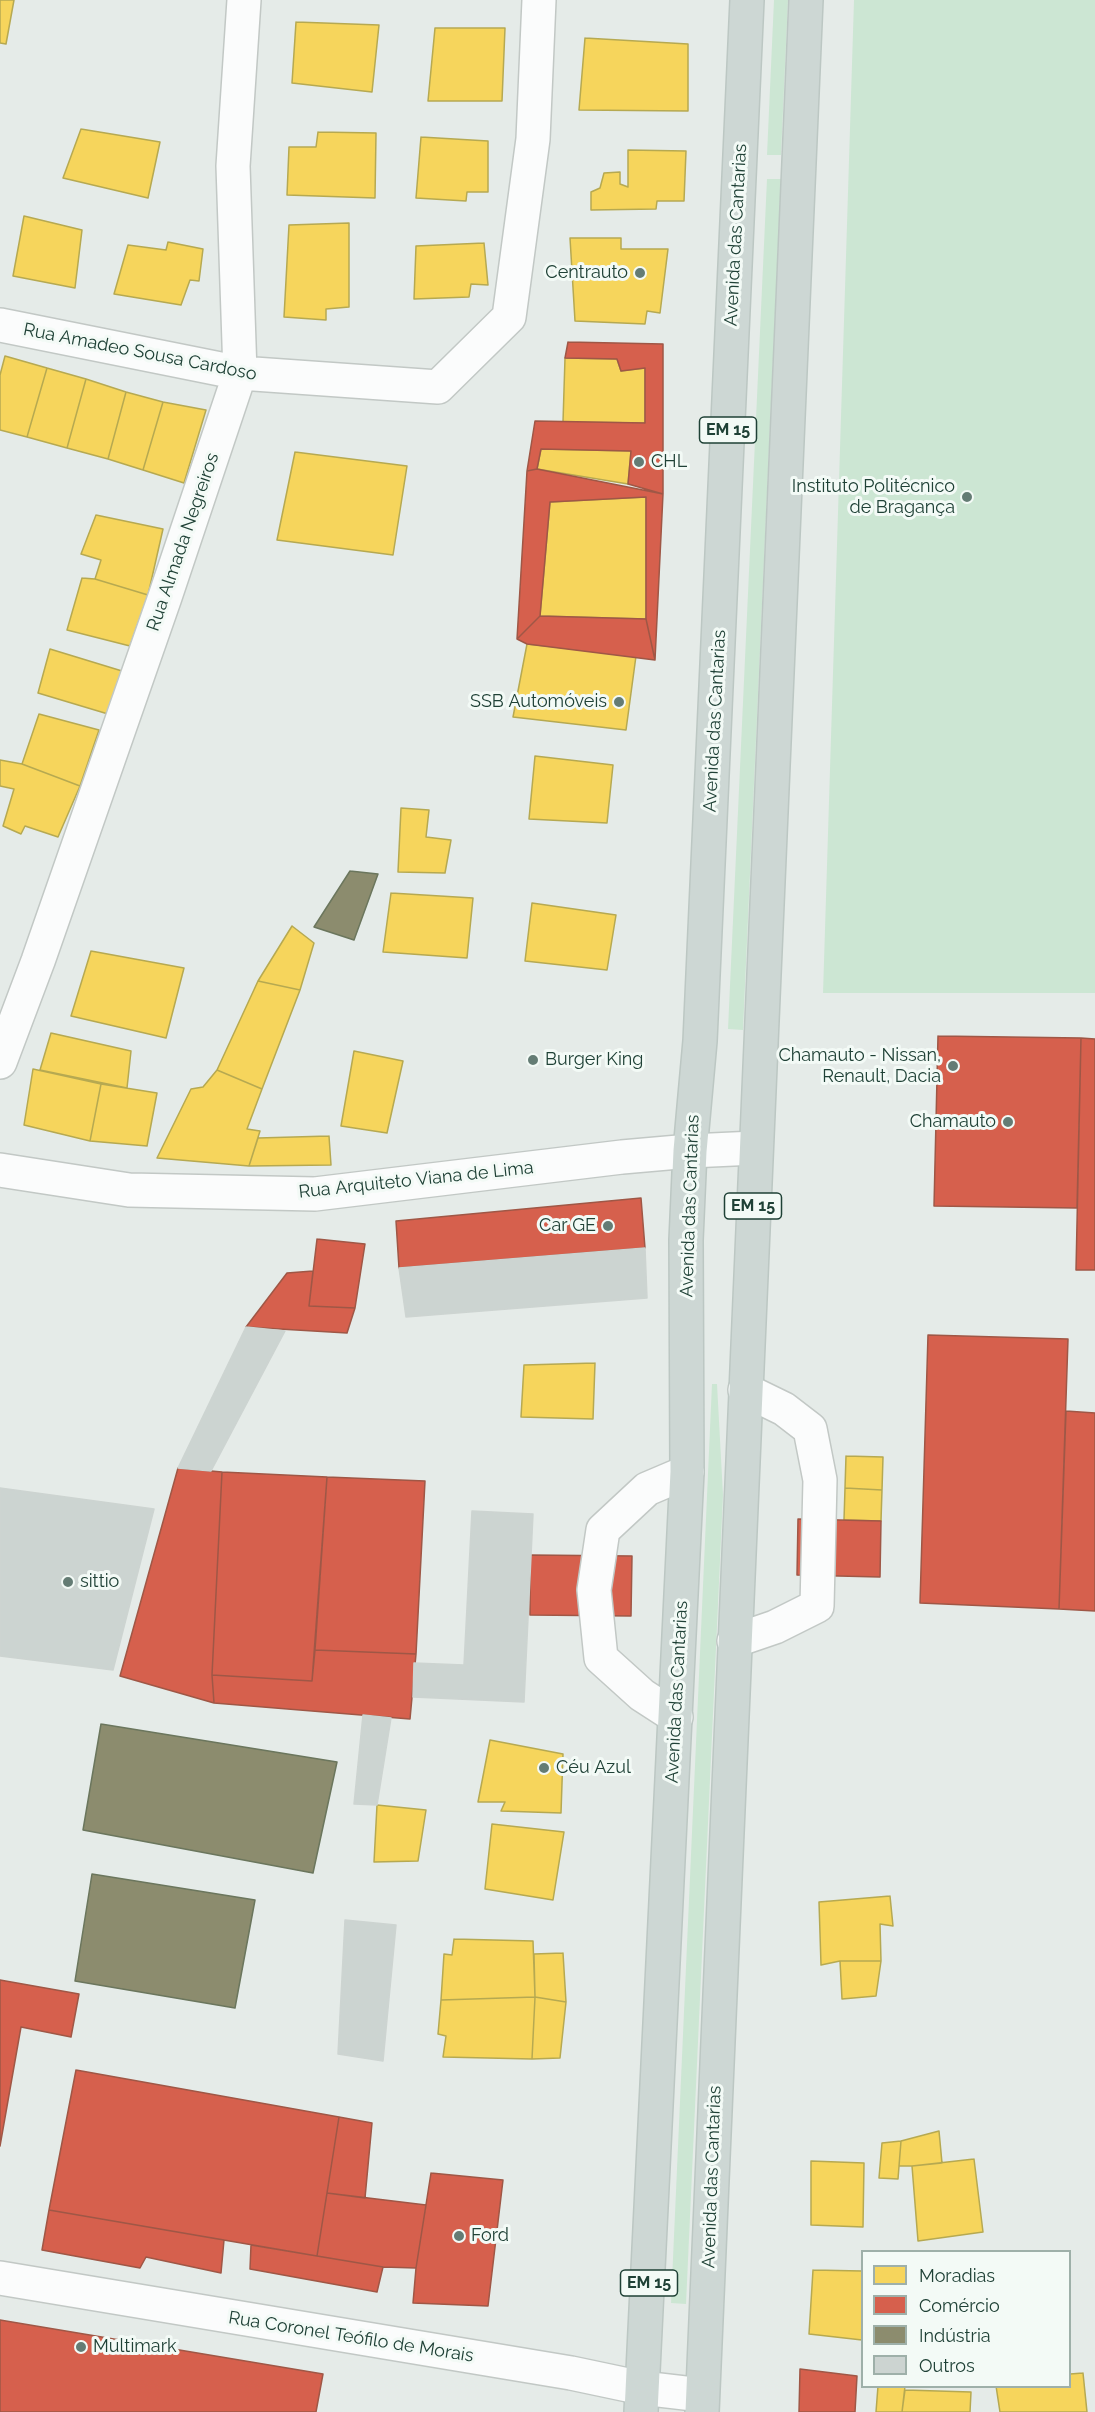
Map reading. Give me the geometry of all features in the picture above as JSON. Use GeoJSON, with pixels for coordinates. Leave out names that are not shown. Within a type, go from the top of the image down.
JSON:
{"type":"FeatureCollection","features":[{"type":"Feature","properties":{"kind":"main road","name":"Avenida das Cantarias"},"geometry":{"type":"LineString","coordinates":[[648,2404],[687,1472],[686,1240],[690,1151],[700,1041],[747,0]]}},
{"type":"Feature","properties":{"kind":"main road","name":"Avenida das Cantarias"},"geometry":{"type":"LineString","coordinates":[[702,2403],[806,0]]}},
{"type":"Feature","properties":{"kind":"street","name":"Rua Almada Negreiros"},"geometry":{"type":"LineString","coordinates":[[0,1062],[38,961],[165,597],[240,373],[233,166],[244,0]]}},
{"type":"Feature","properties":{"kind":"street","name":"Rua Amadeo Sousa Cardoso"},"geometry":{"type":"LineString","coordinates":[[0,325],[240,373],[438,387],[509,317],[533,139],[539,0]]}},
{"type":"Feature","properties":{"kind":"street","name":"Rua Arquiteto Viana de Lima"},"geometry":{"type":"LineString","coordinates":[[0,1170],[129,1190],[315,1194],[690,1151],[755,1148]]}},
{"type":"Feature","properties":{"kind":"street"},"geometry":{"type":"LineString","coordinates":[[734,1641],[775,1627],[817,1606],[820,1480],[810,1429],[784,1409],[745,1390]]}},
{"type":"Feature","properties":{"kind":"street"},"geometry":{"type":"LineString","coordinates":[[676,1717],[642,1695],[601,1658],[594,1590],[603,1530],[647,1490],[687,1472]]}},
{"type":"Feature","properties":{"kind":"street","name":"Rua Coronel Teófilo de Morais"},"geometry":{"type":"LineString","coordinates":[[0,2278],[571,2373],[648,2404],[702,2403]]}},
{"type":"Feature","properties":{"kind":"green space"},"geometry":{"type":"Polygon","coordinates":[[[774,0],[788,0],[781,155],[767,155],[774,0]]]}},
{"type":"Feature","properties":{"kind":"green space","name":"Instituto Politécnico de Bragança"},"geometry":{"type":"Polygon","coordinates":[[[854,0],[1095,0],[1095,993],[823,993],[854,0]]]}},
{"type":"Feature","properties":{"kind":"green space"},"geometry":{"type":"Polygon","coordinates":[[[767,179],[781,179],[743,1030],[728,1029],[767,179]]]}},
{"type":"Feature","properties":{"kind":"green space"},"geometry":{"type":"Polygon","coordinates":[[[712,1384],[717,1384],[723,1495],[686,2304],[671,2303],[712,1384]]]}},
{"type":"Feature","properties":{"kind":"building: Moradias"},"geometry":{"type":"Polygon","coordinates":[[[0,0],[14,0],[6,44],[0,43],[0,0]]]}},
{"type":"Feature","properties":{"kind":"building: Moradias"},"geometry":{"type":"Polygon","coordinates":[[[296,22],[379,25],[372,92],[292,83],[296,22]]]}},
{"type":"Feature","properties":{"kind":"building: Moradias"},"geometry":{"type":"Polygon","coordinates":[[[435,28],[505,28],[502,101],[428,101],[435,28]]]}},
{"type":"Feature","properties":{"kind":"building: Moradias"},"geometry":{"type":"Polygon","coordinates":[[[585,38],[688,44],[688,111],[579,110],[585,38]]]}},
{"type":"Feature","properties":{"kind":"building: Moradias"},"geometry":{"type":"Polygon","coordinates":[[[81,129],[160,142],[148,198],[63,178],[81,129]]]}},
{"type":"Feature","properties":{"kind":"building: Moradias"},"geometry":{"type":"Polygon","coordinates":[[[318,132],[376,133],[375,198],[287,195],[289,147],[316,147],[318,132]]]}},
{"type":"Feature","properties":{"kind":"building: Moradias"},"geometry":{"type":"Polygon","coordinates":[[[421,137],[488,141],[488,192],[467,192],[466,201],[416,198],[421,137]]]}},
{"type":"Feature","properties":{"kind":"building: Moradias"},"geometry":{"type":"Polygon","coordinates":[[[628,150],[686,151],[684,201],[657,201],[656,209],[591,210],[591,192],[600,188],[604,173],[620,172],[620,184],[628,187],[628,150]]]}},
{"type":"Feature","properties":{"kind":"building: Moradias"},"geometry":{"type":"Polygon","coordinates":[[[24,216],[82,230],[75,288],[13,276],[24,216]]]}},
{"type":"Feature","properties":{"kind":"building: Moradias"},"geometry":{"type":"Polygon","coordinates":[[[349,223],[349,307],[326,309],[326,320],[284,317],[289,225],[349,223]]]}},
{"type":"Feature","properties":{"kind":"building: Moradias"},"geometry":{"type":"Polygon","coordinates":[[[570,238],[621,238],[621,249],[668,249],[660,313],[647,311],[645,324],[575,321],[570,238]]]}},
{"type":"Feature","properties":{"kind":"building: Moradias"},"geometry":{"type":"Polygon","coordinates":[[[168,242],[203,249],[199,281],[190,280],[181,305],[114,294],[128,245],[166,250],[168,242]]]}},
{"type":"Feature","properties":{"kind":"building: Moradias"},"geometry":{"type":"Polygon","coordinates":[[[484,243],[488,285],[471,284],[469,297],[414,299],[416,246],[484,243]]]}},
{"type":"Feature","properties":{"kind":"building: Moradias"},"geometry":{"type":"Polygon","coordinates":[[[5,356],[47,368],[27,437],[0,430],[0,375],[5,356]]]}},
{"type":"Feature","properties":{"kind":"building: Moradias"},"geometry":{"type":"Polygon","coordinates":[[[565,358],[617,359],[621,371],[645,368],[645,423],[563,422],[565,358]]]}},
{"type":"Feature","properties":{"kind":"building: Moradias"},"geometry":{"type":"Polygon","coordinates":[[[47,368],[86,379],[67,448],[27,437],[47,368]]]}},
{"type":"Feature","properties":{"kind":"building: Moradias"},"geometry":{"type":"Polygon","coordinates":[[[86,379],[126,392],[108,459],[67,448],[86,379]]]}},
{"type":"Feature","properties":{"kind":"building: Moradias"},"geometry":{"type":"Polygon","coordinates":[[[126,392],[163,402],[143,470],[108,459],[126,392]]]}},
{"type":"Feature","properties":{"kind":"building: Moradias"},"geometry":{"type":"Polygon","coordinates":[[[163,402],[206,410],[184,483],[143,470],[163,402]]]}},
{"type":"Feature","properties":{"kind":"building: Moradias"},"geometry":{"type":"Polygon","coordinates":[[[541,449],[631,451],[628,484],[537,469],[541,449]]]}},
{"type":"Feature","properties":{"kind":"building: Moradias"},"geometry":{"type":"Polygon","coordinates":[[[295,452],[407,466],[393,555],[277,540],[295,452]]]}},
{"type":"Feature","properties":{"kind":"building: Moradias"},"geometry":{"type":"Polygon","coordinates":[[[646,497],[646,619],[540,616],[550,502],[646,497]]]}},
{"type":"Feature","properties":{"kind":"building: Moradias"},"geometry":{"type":"Polygon","coordinates":[[[96,515],[163,529],[148,595],[95,579],[101,560],[81,554],[96,515]]]}},
{"type":"Feature","properties":{"kind":"building: Moradias"},"geometry":{"type":"Polygon","coordinates":[[[82,578],[95,579],[148,595],[130,646],[67,630],[82,578]]]}},
{"type":"Feature","properties":{"kind":"building: Moradias"},"geometry":{"type":"Polygon","coordinates":[[[527,644],[636,656],[626,730],[513,717],[527,644]]]}},
{"type":"Feature","properties":{"kind":"building: Moradias"},"geometry":{"type":"Polygon","coordinates":[[[50,649],[122,671],[108,714],[38,693],[50,649]]]}},
{"type":"Feature","properties":{"kind":"building: Moradias"},"geometry":{"type":"Polygon","coordinates":[[[39,714],[99,730],[80,786],[22,764],[39,714]]]}},
{"type":"Feature","properties":{"kind":"building: Moradias"},"geometry":{"type":"Polygon","coordinates":[[[535,756],[613,765],[607,823],[529,819],[535,756]]]}},
{"type":"Feature","properties":{"kind":"building: Moradias"},"geometry":{"type":"Polygon","coordinates":[[[0,760],[22,764],[80,786],[58,837],[25,826],[21,834],[3,826],[14,789],[0,786],[0,760]]]}},
{"type":"Feature","properties":{"kind":"building: Moradias"},"geometry":{"type":"Polygon","coordinates":[[[401,808],[429,810],[426,837],[451,840],[445,873],[398,872],[401,808]]]}},
{"type":"Feature","properties":{"kind":"building: Moradias"},"geometry":{"type":"Polygon","coordinates":[[[391,893],[473,898],[467,958],[383,952],[391,893]]]}},
{"type":"Feature","properties":{"kind":"building: Moradias"},"geometry":{"type":"Polygon","coordinates":[[[532,903],[616,915],[607,970],[525,961],[532,903]]]}},
{"type":"Feature","properties":{"kind":"building: Moradias"},"geometry":{"type":"Polygon","coordinates":[[[292,926],[314,943],[300,990],[258,981],[292,926]]]}},
{"type":"Feature","properties":{"kind":"building: Moradias"},"geometry":{"type":"Polygon","coordinates":[[[91,951],[184,968],[166,1038],[71,1016],[91,951]]]}},
{"type":"Feature","properties":{"kind":"building: Moradias"},"geometry":{"type":"Polygon","coordinates":[[[258,981],[300,990],[262,1089],[217,1070],[258,981]]]}},
{"type":"Feature","properties":{"kind":"building: Moradias"},"geometry":{"type":"Polygon","coordinates":[[[51,1033],[131,1051],[127,1088],[40,1070],[51,1033]]]}},
{"type":"Feature","properties":{"kind":"building: Moradias"},"geometry":{"type":"Polygon","coordinates":[[[354,1051],[403,1061],[387,1133],[341,1126],[354,1051]]]}},
{"type":"Feature","properties":{"kind":"building: Moradias"},"geometry":{"type":"Polygon","coordinates":[[[33,1069],[101,1084],[90,1141],[24,1125],[33,1069]]]}},
{"type":"Feature","properties":{"kind":"building: Moradias"},"geometry":{"type":"Polygon","coordinates":[[[217,1070],[262,1089],[247,1129],[260,1131],[249,1166],[157,1158],[191,1089],[203,1087],[217,1070]]]}},
{"type":"Feature","properties":{"kind":"building: Moradias"},"geometry":{"type":"Polygon","coordinates":[[[101,1084],[157,1093],[147,1146],[90,1141],[101,1084]]]}},
{"type":"Feature","properties":{"kind":"building: Moradias"},"geometry":{"type":"Polygon","coordinates":[[[329,1136],[331,1165],[249,1166],[258,1138],[329,1136]]]}},
{"type":"Feature","properties":{"kind":"building: Moradias"},"geometry":{"type":"Polygon","coordinates":[[[595,1363],[593,1419],[521,1417],[524,1365],[595,1363]]]}},
{"type":"Feature","properties":{"kind":"building: Moradias"},"geometry":{"type":"Polygon","coordinates":[[[846,1456],[883,1457],[882,1490],[845,1488],[846,1456]]]}},
{"type":"Feature","properties":{"kind":"building: Moradias"},"geometry":{"type":"Polygon","coordinates":[[[845,1488],[882,1490],[881,1521],[844,1520],[845,1488]]]}},
{"type":"Feature","properties":{"kind":"building: Moradias"},"geometry":{"type":"Polygon","coordinates":[[[490,1740],[563,1754],[561,1813],[501,1811],[505,1802],[478,1802],[490,1740]]]}},
{"type":"Feature","properties":{"kind":"building: Moradias"},"geometry":{"type":"Polygon","coordinates":[[[377,1805],[426,1810],[418,1861],[374,1862],[377,1805]]]}},
{"type":"Feature","properties":{"kind":"building: Moradias"},"geometry":{"type":"Polygon","coordinates":[[[492,1824],[564,1832],[553,1900],[485,1889],[492,1824]]]}},
{"type":"Feature","properties":{"kind":"building: Moradias"},"geometry":{"type":"Polygon","coordinates":[[[890,1896],[893,1926],[880,1924],[881,1961],[840,1961],[821,1965],[819,1902],[890,1896]]]}},
{"type":"Feature","properties":{"kind":"building: Moradias"},"geometry":{"type":"Polygon","coordinates":[[[454,1939],[533,1941],[535,1997],[441,2000],[444,1954],[452,1955],[454,1939]]]}},
{"type":"Feature","properties":{"kind":"building: Moradias"},"geometry":{"type":"Polygon","coordinates":[[[563,1953],[566,2002],[535,1997],[534,1954],[563,1953]]]}},
{"type":"Feature","properties":{"kind":"building: Moradias"},"geometry":{"type":"Polygon","coordinates":[[[840,1961],[881,1961],[876,1996],[842,1999],[840,1961]]]}},
{"type":"Feature","properties":{"kind":"building: Moradias"},"geometry":{"type":"Polygon","coordinates":[[[535,1997],[566,2002],[560,2058],[532,2059],[535,1997]]]}},
{"type":"Feature","properties":{"kind":"building: Moradias"},"geometry":{"type":"Polygon","coordinates":[[[535,1997],[532,2059],[443,2057],[446,2036],[438,2034],[441,2000],[535,1997]]]}},
{"type":"Feature","properties":{"kind":"building: Moradias"},"geometry":{"type":"Polygon","coordinates":[[[939,2131],[942,2163],[899,2166],[901,2141],[939,2131]]]}},
{"type":"Feature","properties":{"kind":"building: Moradias"},"geometry":{"type":"Polygon","coordinates":[[[901,2141],[898,2179],[879,2178],[882,2143],[901,2141]]]}},
{"type":"Feature","properties":{"kind":"building: Moradias"},"geometry":{"type":"Polygon","coordinates":[[[974,2159],[983,2232],[918,2241],[912,2166],[974,2159]]]}},
{"type":"Feature","properties":{"kind":"building: Moradias"},"geometry":{"type":"Polygon","coordinates":[[[811,2161],[864,2163],[863,2227],[811,2225],[811,2161]]]}},
{"type":"Feature","properties":{"kind":"building: Moradias"},"geometry":{"type":"Polygon","coordinates":[[[813,2270],[861,2271],[861,2340],[809,2334],[813,2270]]]}},
{"type":"Feature","properties":{"kind":"building: Moradias"},"geometry":{"type":"Polygon","coordinates":[[[1083,2373],[1087,2412],[1000,2412],[996,2388],[1071,2388],[1071,2374],[1083,2373]]]}},
{"type":"Feature","properties":{"kind":"building: Moradias"},"geometry":{"type":"Polygon","coordinates":[[[878,2388],[905,2388],[902,2412],[876,2412],[878,2388]]]}},
{"type":"Feature","properties":{"kind":"building: Moradias"},"geometry":{"type":"Polygon","coordinates":[[[905,2390],[971,2392],[970,2412],[902,2412],[905,2390]]]}},
{"type":"Feature","properties":{"kind":"building: Comércio"},"geometry":{"type":"Polygon","coordinates":[[[568,342],[663,344],[663,494],[628,484],[631,451],[541,449],[537,469],[527,471],[535,421],[645,423],[645,368],[621,371],[617,359],[565,358],[568,342]]]}},
{"type":"Feature","properties":{"kind":"building: Comércio"},"geometry":{"type":"Polygon","coordinates":[[[537,469],[663,494],[655,660],[646,619],[646,497],[550,502],[540,616],[517,639],[527,471],[537,469]]]}},
{"type":"Feature","properties":{"kind":"building: Comércio"},"geometry":{"type":"Polygon","coordinates":[[[540,616],[646,619],[655,660],[527,644],[517,639],[540,616]]]}},
{"type":"Feature","properties":{"kind":"building: Comércio","name":"Chamauto"},"geometry":{"type":"Polygon","coordinates":[[[938,1036],[1081,1038],[1077,1208],[934,1206],[938,1036]]]}},
{"type":"Feature","properties":{"kind":"building: Comércio"},"geometry":{"type":"Polygon","coordinates":[[[1081,1038],[1095,1039],[1095,1270],[1076,1270],[1081,1038]]]}},
{"type":"Feature","properties":{"kind":"building: Comércio"},"geometry":{"type":"Polygon","coordinates":[[[641,1198],[645,1248],[399,1268],[396,1221],[641,1198]]]}},
{"type":"Feature","properties":{"kind":"building: Comércio"},"geometry":{"type":"Polygon","coordinates":[[[317,1239],[365,1244],[355,1308],[309,1306],[317,1239]]]}},
{"type":"Feature","properties":{"kind":"building: Comércio"},"geometry":{"type":"Polygon","coordinates":[[[313,1271],[309,1306],[355,1308],[347,1333],[246,1327],[287,1273],[313,1271]]]}},
{"type":"Feature","properties":{"kind":"building: Comércio"},"geometry":{"type":"Polygon","coordinates":[[[928,1335],[1068,1339],[1059,1609],[920,1603],[928,1335]]]}},
{"type":"Feature","properties":{"kind":"building: Comércio"},"geometry":{"type":"Polygon","coordinates":[[[1066,1411],[1095,1413],[1095,1611],[1059,1609],[1066,1411]]]}},
{"type":"Feature","properties":{"kind":"building: Comércio"},"geometry":{"type":"Polygon","coordinates":[[[178,1468],[222,1472],[212,1675],[214,1703],[120,1676],[178,1468]]]}},
{"type":"Feature","properties":{"kind":"building: Comércio"},"geometry":{"type":"Polygon","coordinates":[[[222,1472],[327,1477],[312,1681],[212,1675],[222,1472]]]}},
{"type":"Feature","properties":{"kind":"building: Comércio"},"geometry":{"type":"Polygon","coordinates":[[[327,1477],[425,1481],[416,1654],[315,1650],[327,1477]]]}},
{"type":"Feature","properties":{"kind":"building: Comércio"},"geometry":{"type":"Polygon","coordinates":[[[798,1519],[881,1521],[880,1577],[797,1575],[798,1519]]]}},
{"type":"Feature","properties":{"kind":"building: Comércio"},"geometry":{"type":"Polygon","coordinates":[[[530,1555],[632,1556],[631,1616],[530,1615],[530,1555]]]}},
{"type":"Feature","properties":{"kind":"building: Comércio"},"geometry":{"type":"Polygon","coordinates":[[[315,1650],[416,1654],[410,1719],[214,1703],[212,1675],[312,1681],[315,1650]]]}},
{"type":"Feature","properties":{"kind":"building: Comércio"},"geometry":{"type":"Polygon","coordinates":[[[0,1980],[79,1994],[71,2037],[21,2027],[0,2146],[0,1980]]]}},
{"type":"Feature","properties":{"kind":"building: Comércio"},"geometry":{"type":"Polygon","coordinates":[[[76,2070],[339,2117],[317,2256],[49,2210],[76,2070]]]}},
{"type":"Feature","properties":{"kind":"building: Comércio"},"geometry":{"type":"Polygon","coordinates":[[[339,2117],[372,2123],[365,2198],[327,2193],[339,2117]]]}},
{"type":"Feature","properties":{"kind":"building: Comércio","name":"Ford"},"geometry":{"type":"Polygon","coordinates":[[[431,2173],[503,2180],[488,2306],[413,2303],[416,2268],[431,2173]]]}},
{"type":"Feature","properties":{"kind":"building: Comércio"},"geometry":{"type":"Polygon","coordinates":[[[327,2193],[426,2205],[416,2268],[383,2267],[317,2256],[327,2193]]]}},
{"type":"Feature","properties":{"kind":"building: Comércio"},"geometry":{"type":"Polygon","coordinates":[[[49,2210],[224,2240],[221,2273],[146,2257],[140,2268],[42,2250],[49,2210]]]}},
{"type":"Feature","properties":{"kind":"building: Comércio"},"geometry":{"type":"Polygon","coordinates":[[[251,2245],[383,2267],[377,2292],[250,2269],[251,2245]]]}},
{"type":"Feature","properties":{"kind":"building: Comércio","name":"Multimark"},"geometry":{"type":"Polygon","coordinates":[[[0,2320],[323,2374],[316,2412],[0,2412],[0,2320]]]}},
{"type":"Feature","properties":{"kind":"building: Comércio"},"geometry":{"type":"Polygon","coordinates":[[[800,2369],[857,2376],[855,2412],[799,2412],[800,2369]]]}},
{"type":"Feature","properties":{"kind":"building: Indústria"},"geometry":{"type":"Polygon","coordinates":[[[350,871],[378,874],[354,940],[314,927],[350,871]]]}},
{"type":"Feature","properties":{"kind":"building: Indústria"},"geometry":{"type":"Polygon","coordinates":[[[101,1724],[337,1762],[313,1873],[83,1830],[101,1724]]]}},
{"type":"Feature","properties":{"kind":"building: Indústria"},"geometry":{"type":"Polygon","coordinates":[[[92,1874],[255,1900],[235,2008],[75,1981],[92,1874]]]}},
{"type":"Feature","properties":{"kind":"building: Outros"},"geometry":{"type":"Polygon","coordinates":[[[645,1248],[647,1298],[406,1317],[399,1268],[645,1248]]]}},
{"type":"Feature","properties":{"kind":"building: Outros"},"geometry":{"type":"Polygon","coordinates":[[[246,1327],[285,1331],[211,1471],[178,1468],[246,1327]]]}},
{"type":"Feature","properties":{"kind":"building: Outros","name":"sittio"},"geometry":{"type":"Polygon","coordinates":[[[0,1488],[154,1509],[113,1670],[0,1656],[0,1488]]]}},
{"type":"Feature","properties":{"kind":"building: Outros"},"geometry":{"type":"Polygon","coordinates":[[[472,1511],[533,1514],[524,1702],[413,1697],[414,1663],[464,1665],[472,1511]]]}},
{"type":"Feature","properties":{"kind":"building: Outros"},"geometry":{"type":"Polygon","coordinates":[[[363,1715],[391,1718],[377,1805],[354,1804],[363,1715]]]}},
{"type":"Feature","properties":{"kind":"building: Outros"},"geometry":{"type":"Polygon","coordinates":[[[345,1920],[396,1925],[383,2061],[338,2054],[345,1920]]]}},
{"type":"Feature","properties":{"kind":"place","name":"Centrauto"},"geometry":{"type":"Point","coordinates":[640,273]}},
{"type":"Feature","properties":{"kind":"place","name":"CHL"},"geometry":{"type":"Point","coordinates":[639,462]}},
{"type":"Feature","properties":{"kind":"place","name":"Instituto Politécnico de Bragança"},"geometry":{"type":"Point","coordinates":[967,497]}},
{"type":"Feature","properties":{"kind":"place","name":"SSB Automóveis"},"geometry":{"type":"Point","coordinates":[619,702]}},
{"type":"Feature","properties":{"kind":"place","name":"Burger King"},"geometry":{"type":"Point","coordinates":[533,1060]}},
{"type":"Feature","properties":{"kind":"place","name":"Chamauto - Nissan, Renault, Dacia"},"geometry":{"type":"Point","coordinates":[953,1066]}},
{"type":"Feature","properties":{"kind":"place","name":"Chamauto"},"geometry":{"type":"Point","coordinates":[1008,1122]}},
{"type":"Feature","properties":{"kind":"place","name":"Car GE"},"geometry":{"type":"Point","coordinates":[608,1226]}},
{"type":"Feature","properties":{"kind":"place","name":"sittio"},"geometry":{"type":"Point","coordinates":[68,1582]}},
{"type":"Feature","properties":{"kind":"place","name":"Céu Azul"},"geometry":{"type":"Point","coordinates":[544,1768]}},
{"type":"Feature","properties":{"kind":"place","name":"Ford"},"geometry":{"type":"Point","coordinates":[459,2236]}},
{"type":"Feature","properties":{"kind":"place","name":"Multimark"},"geometry":{"type":"Point","coordinates":[81,2347]}}]}
